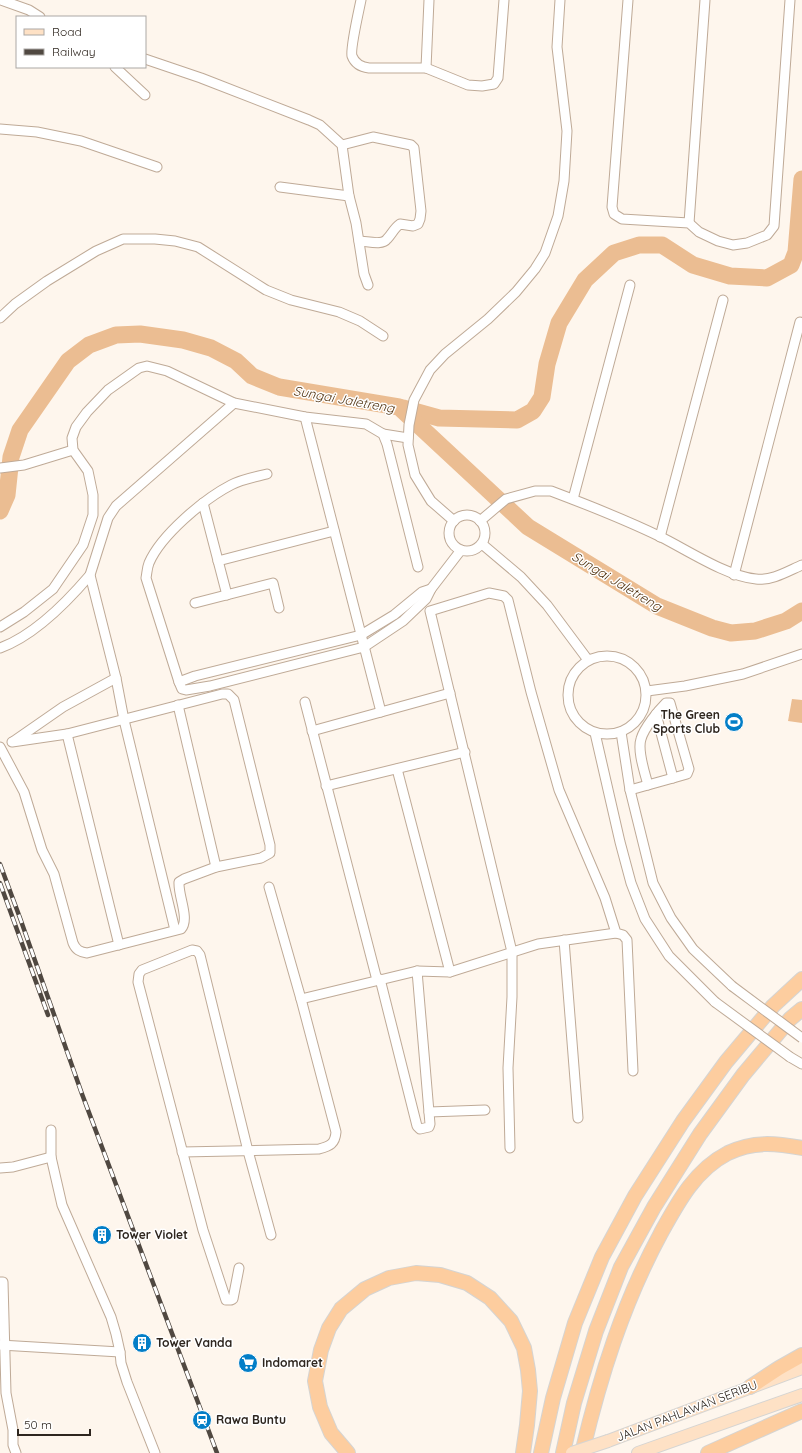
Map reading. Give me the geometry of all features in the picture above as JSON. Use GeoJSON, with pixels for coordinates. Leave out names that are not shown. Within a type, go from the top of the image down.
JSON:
{"type":"FeatureCollection","features":[{"type":"Feature","properties":{"kind":"highway"},"geometry":{"type":"LineString","coordinates":[[541,1453],[553,1398],[575,1324],[602,1258],[635,1196],[683,1121],[726,1062],[773,1006],[802,979]]}},
{"type":"Feature","properties":{"kind":"highway"},"geometry":{"type":"LineString","coordinates":[[563,1453],[574,1403],[594,1338],[621,1267],[654,1207],[700,1134],[743,1075],[790,1019],[802,1009]]}},
{"type":"Feature","properties":{"kind":"highway"},"geometry":{"type":"LineString","coordinates":[[582,1453],[605,1365],[626,1306],[649,1255],[674,1209],[690,1184],[706,1168],[728,1153],[750,1145],[776,1143],[802,1148]]}},
{"type":"Feature","properties":{"kind":"highway"},"geometry":{"type":"LineString","coordinates":[[348,1453],[330,1432],[320,1407],[315,1381],[321,1350],[329,1328],[341,1309],[365,1289],[389,1278],[416,1273],[440,1275],[467,1284],[490,1298],[510,1321],[524,1348],[528,1370],[529,1398],[523,1453]]}},
{"type":"Feature","properties":{"kind":"highway"},"geometry":{"type":"LineString","coordinates":[[750,1387],[802,1355]]}},
{"type":"Feature","properties":{"kind":"highway"},"geometry":{"type":"LineString","coordinates":[[708,1453],[802,1411]]}},
{"type":"Feature","properties":{"kind":"main road","name":"JALAN PAHLAWAN SERIBU"},"geometry":{"type":"LineString","coordinates":[[572,1453],[608,1441],[802,1368]]}},
{"type":"Feature","properties":{"kind":"main road","name":"JALAN PAHLAWAN SERIBU"},"geometry":{"type":"LineString","coordinates":[[638,1453],[802,1394]]}},
{"type":"Feature","properties":{"kind":"street"},"geometry":{"type":"LineString","coordinates":[[1,0],[29,10],[38,16]]}},
{"type":"Feature","properties":{"kind":"street"},"geometry":{"type":"LineString","coordinates":[[361,0],[352,54],[357,64],[369,68],[426,68],[468,85],[482,86],[494,84],[498,78],[504,0]]}},
{"type":"Feature","properties":{"kind":"street"},"geometry":{"type":"LineString","coordinates":[[426,68],[429,0]]}},
{"type":"Feature","properties":{"kind":"street"},"geometry":{"type":"LineString","coordinates":[[454,521],[431,501],[422,488],[416,475],[408,445],[409,424],[414,400],[430,370],[445,354],[488,319],[516,292],[535,270],[545,253],[558,216],[564,181],[567,131],[557,47],[560,0]]}},
{"type":"Feature","properties":{"kind":"street"},"geometry":{"type":"LineString","coordinates":[[628,0],[612,207],[614,214],[622,219],[689,223],[699,232],[718,241],[733,245],[747,243],[767,235],[774,226],[790,0]]}},
{"type":"Feature","properties":{"kind":"street"},"geometry":{"type":"LineString","coordinates":[[689,223],[705,0]]}},
{"type":"Feature","properties":{"kind":"street"},"geometry":{"type":"LineString","coordinates":[[146,59],[201,78],[314,122],[330,133],[342,145],[349,196],[359,241],[364,274],[368,285]]}},
{"type":"Feature","properties":{"kind":"street"},"geometry":{"type":"LineString","coordinates":[[116,68],[145,95]]}},
{"type":"Feature","properties":{"kind":"street"},"geometry":{"type":"LineString","coordinates":[[0,129],[37,132],[81,141],[157,167]]}},
{"type":"Feature","properties":{"kind":"street"},"geometry":{"type":"LineString","coordinates":[[342,145],[373,137],[410,145],[414,148],[421,211],[418,224],[413,226],[400,224],[383,243],[359,241]]}},
{"type":"Feature","properties":{"kind":"street"},"geometry":{"type":"LineString","coordinates":[[280,187],[349,196]]}},
{"type":"Feature","properties":{"kind":"street"},"geometry":{"type":"LineString","coordinates":[[0,318],[15,304],[47,281],[96,251],[123,239],[155,238],[198,247],[266,290],[291,300],[339,312],[360,321],[383,336]]}},
{"type":"Feature","properties":{"kind":"street"},"geometry":{"type":"LineString","coordinates":[[573,500],[630,285]]}},
{"type":"Feature","properties":{"kind":"street"},"geometry":{"type":"LineString","coordinates":[[660,537],[722,300]]}},
{"type":"Feature","properties":{"kind":"street"},"geometry":{"type":"LineString","coordinates":[[734,575],[800,322]]}},
{"type":"Feature","properties":{"kind":"street"},"geometry":{"type":"LineString","coordinates":[[0,627],[24,612],[53,589],[83,545],[93,515],[94,495],[88,471],[73,450],[72,438],[76,427],[87,412],[108,390],[139,368],[147,366],[167,371],[234,403],[305,417],[366,424],[383,434],[408,438]]}},
{"type":"Feature","properties":{"kind":"street"},"geometry":{"type":"LineString","coordinates":[[0,648],[8,645],[36,626],[70,598],[90,575],[108,518],[116,506],[234,403]]}},
{"type":"Feature","properties":{"kind":"street"},"geometry":{"type":"LineString","coordinates":[[305,417],[381,712]]}},
{"type":"Feature","properties":{"kind":"street"},"geometry":{"type":"LineString","coordinates":[[383,434],[387,444],[418,567]]}},
{"type":"Feature","properties":{"kind":"street"},"geometry":{"type":"LineString","coordinates":[[0,468],[24,466],[73,450]]}},
{"type":"Feature","properties":{"kind":"street"},"geometry":{"type":"LineString","coordinates":[[267,474],[232,484],[203,503],[162,542],[149,563],[146,578],[182,689],[186,690],[210,686],[364,647],[403,621],[426,599],[431,589],[461,550]]}},
{"type":"Feature","properties":{"kind":"street"},"geometry":{"type":"LineString","coordinates":[[480,521],[506,499],[535,491],[551,491],[660,537],[734,575],[763,580],[772,578],[802,565]]}},
{"type":"Feature","properties":{"kind":"street"},"geometry":{"type":"LineString","coordinates":[[203,503],[227,595]]}},
{"type":"Feature","properties":{"kind":"street"},"geometry":{"type":"LineString","coordinates":[[470,515],[480,521],[485,532],[482,544],[472,550],[466,551],[461,550],[452,543],[449,538],[449,532],[454,521],[458,517],[470,515]]}},
{"type":"Feature","properties":{"kind":"street"},"geometry":{"type":"LineString","coordinates":[[218,561],[334,531]]}},
{"type":"Feature","properties":{"kind":"street"},"geometry":{"type":"LineString","coordinates":[[482,544],[521,577],[547,605],[588,660]]}},
{"type":"Feature","properties":{"kind":"street"},"geometry":{"type":"LineString","coordinates":[[90,575],[116,678],[124,720],[174,930]]}},
{"type":"Feature","properties":{"kind":"street"},"geometry":{"type":"LineString","coordinates":[[195,603],[273,583],[279,608]]}},
{"type":"Feature","properties":{"kind":"street"},"geometry":{"type":"LineString","coordinates":[[179,682],[361,635],[394,615],[422,592],[431,589]]}},
{"type":"Feature","properties":{"kind":"street"},"geometry":{"type":"LineString","coordinates":[[510,1148],[508,1068],[512,997],[512,952],[430,610],[489,593],[504,596],[508,600],[531,692],[560,790],[605,898],[616,933]]}},
{"type":"Feature","properties":{"kind":"street"},"geometry":{"type":"LineString","coordinates":[[647,691],[685,686],[743,674],[802,654]]}},
{"type":"Feature","properties":{"kind":"street"},"geometry":{"type":"LineString","coordinates":[[601,656],[614,656],[626,660],[636,668],[644,678],[647,691],[646,704],[641,716],[632,726],[621,732],[608,735],[594,733],[583,726],[574,717],[569,705],[568,692],[571,679],[578,668],[588,660],[601,656]]}},
{"type":"Feature","properties":{"kind":"street"},"geometry":{"type":"LineString","coordinates":[[12,742],[67,734],[222,694],[228,694],[234,700],[270,845],[270,853],[261,858],[216,867],[179,882],[185,920],[181,929],[87,953],[75,947],[54,874],[42,850],[26,797],[0,748],[12,742],[63,707],[116,678]]}},
{"type":"Feature","properties":{"kind":"street"},"geometry":{"type":"LineString","coordinates":[[312,731],[450,693]]}},
{"type":"Feature","properties":{"kind":"street"},"geometry":{"type":"LineString","coordinates":[[305,702],[326,786],[418,1128],[420,1129],[430,1126],[417,971]]}},
{"type":"Feature","properties":{"kind":"street"},"geometry":{"type":"LineString","coordinates":[[630,790],[648,785],[672,778],[687,774],[689,769],[670,703],[666,703],[656,714],[641,738],[640,747],[648,785]]}},
{"type":"Feature","properties":{"kind":"street"},"geometry":{"type":"LineString","coordinates":[[178,705],[216,867]]}},
{"type":"Feature","properties":{"kind":"street"},"geometry":{"type":"LineString","coordinates":[[656,714],[672,778]]}},
{"type":"Feature","properties":{"kind":"street"},"geometry":{"type":"LineString","coordinates":[[621,732],[630,790],[653,883],[671,918],[693,949],[732,986],[802,1038]]}},
{"type":"Feature","properties":{"kind":"street"},"geometry":{"type":"LineString","coordinates":[[594,733],[631,883],[645,919],[669,956],[716,1002],[790,1057],[802,1064]]}},
{"type":"Feature","properties":{"kind":"street"},"geometry":{"type":"LineString","coordinates":[[67,734],[119,945]]}},
{"type":"Feature","properties":{"kind":"street"},"geometry":{"type":"LineString","coordinates":[[326,786],[465,752]]}},
{"type":"Feature","properties":{"kind":"street"},"geometry":{"type":"LineString","coordinates":[[397,769],[450,972]]}},
{"type":"Feature","properties":{"kind":"street"},"geometry":{"type":"LineString","coordinates":[[182,1152],[319,1149],[328,1146],[335,1140],[336,1132],[301,999],[269,887]]}},
{"type":"Feature","properties":{"kind":"street"},"geometry":{"type":"LineString","coordinates":[[301,999],[417,971],[450,972],[538,944],[616,933],[623,935],[626,940],[633,1071]]}},
{"type":"Feature","properties":{"kind":"street"},"geometry":{"type":"LineString","coordinates":[[564,940],[578,1118]]}},
{"type":"Feature","properties":{"kind":"street"},"geometry":{"type":"LineString","coordinates":[[239,1268],[233,1299],[226,1300],[203,1230],[138,982],[139,974],[142,970],[192,950],[197,951],[200,955],[248,1151],[271,1235]]}},
{"type":"Feature","properties":{"kind":"street"},"geometry":{"type":"LineString","coordinates":[[429,1112],[485,1110]]}},
{"type":"Feature","properties":{"kind":"street"},"geometry":{"type":"LineString","coordinates":[[51,1130],[51,1157],[62,1205],[111,1317],[120,1352],[121,1363],[127,1382],[155,1453]]}},
{"type":"Feature","properties":{"kind":"street"},"geometry":{"type":"LineString","coordinates":[[0,1168],[13,1167],[51,1157]]}},
{"type":"Feature","properties":{"kind":"street"},"geometry":{"type":"LineString","coordinates":[[0,1282],[3,1282],[3,1346],[6,1394],[13,1430],[13,1445],[16,1453]]}},
{"type":"Feature","properties":{"kind":"street"},"geometry":{"type":"LineString","coordinates":[[3,1346],[120,1352]]}},
{"type":"Feature","properties":{"kind":"shaded area"},"geometry":{"type":"Polygon","coordinates":[[[792,699],[802,700],[802,723],[788,721],[792,699]]]}},
{"type":"Feature","properties":{"kind":"waterway"},"geometry":{"type":"LineString","coordinates":[[403,408],[439,418],[517,420],[533,411],[542,397],[547,364],[559,323],[585,280],[614,253],[639,245],[662,245],[693,265],[730,276],[767,278],[791,265],[796,252],[802,179]]}},
{"type":"Feature","properties":{"kind":"waterway","name":"Sungai Jaletreng"},"geometry":{"type":"LineString","coordinates":[[0,511],[7,495],[11,457],[20,430],[68,361],[89,345],[116,335],[140,334],[183,340],[211,348],[236,361],[252,376],[279,387],[399,407],[528,527],[657,606],[712,628],[731,633],[755,631],[786,621],[802,611]]}},
{"type":"Feature","properties":{"kind":"railway"},"geometry":{"type":"LineString","coordinates":[[0,864],[82,1094],[217,1453]]}},
{"type":"Feature","properties":{"kind":"railway"},"geometry":{"type":"LineString","coordinates":[[0,883],[48,1015]]}},
{"type":"Feature","properties":{"kind":"place","name":"The Green Sports Club"},"geometry":{"type":"Point","coordinates":[734,722]}},
{"type":"Feature","properties":{"kind":"place","name":"Tower Violet"},"geometry":{"type":"Point","coordinates":[102,1235]}},
{"type":"Feature","properties":{"kind":"place","name":"Tower Vanda"},"geometry":{"type":"Point","coordinates":[142,1343]}},
{"type":"Feature","properties":{"kind":"place","name":"Indomaret"},"geometry":{"type":"Point","coordinates":[248,1363]}},
{"type":"Feature","properties":{"kind":"place","name":"Rawa Buntu"},"geometry":{"type":"Point","coordinates":[202,1420]}}]}
